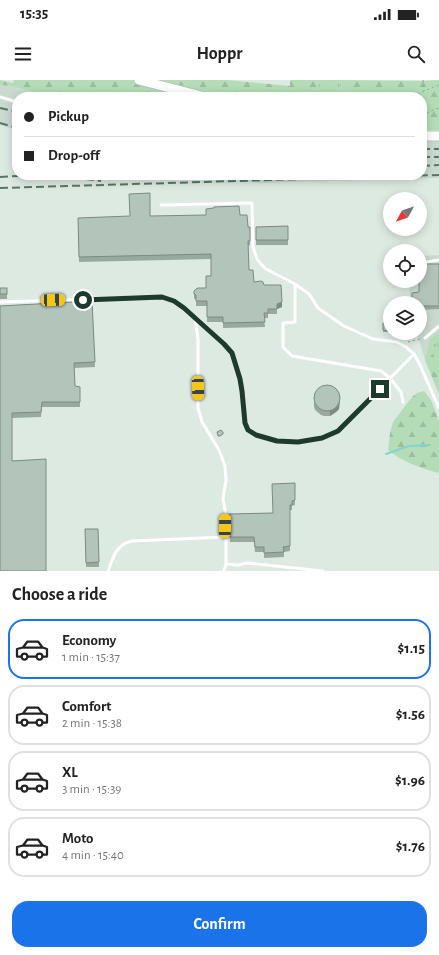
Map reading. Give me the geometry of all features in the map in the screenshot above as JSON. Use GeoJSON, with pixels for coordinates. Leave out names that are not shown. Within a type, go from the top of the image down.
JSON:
{"type":"FeatureCollection","features":[{"type":"Feature","properties":{"kind":"street"},"geometry":{"type":"LineString","coordinates":[[139,80],[186,92]]}},
{"type":"Feature","properties":{"kind":"street"},"geometry":{"type":"LineString","coordinates":[[427,136],[439,136]]}},
{"type":"Feature","properties":{"kind":"lane"},"geometry":{"type":"LineString","coordinates":[[0,97],[12,101]]}},
{"type":"Feature","properties":{"kind":"lane"},"geometry":{"type":"LineString","coordinates":[[162,205],[252,202],[253,248],[257,259],[266,269],[295,284],[309,294],[318,308],[344,326],[373,340],[397,342],[414,354],[420,363],[439,408]]}},
{"type":"Feature","properties":{"kind":"lane"},"geometry":{"type":"LineString","coordinates":[[427,262],[439,260]]}},
{"type":"Feature","properties":{"kind":"lane"},"geometry":{"type":"LineString","coordinates":[[295,284],[295,322],[283,322],[283,347],[292,356],[381,371],[390,378],[401,392],[403,402]]}},
{"type":"Feature","properties":{"kind":"lane"},"geometry":{"type":"LineString","coordinates":[[0,302],[162,297],[174,301],[195,317],[232,353],[240,379],[245,423],[248,430],[256,435],[277,441],[298,442],[322,438],[338,431],[414,354]]}},
{"type":"Feature","properties":{"kind":"lane"},"geometry":{"type":"LineString","coordinates":[[195,317],[198,340],[198,408],[202,422],[219,450],[225,466],[226,480],[223,499],[226,515],[226,564],[224,571]]}},
{"type":"Feature","properties":{"kind":"lane"},"geometry":{"type":"LineString","coordinates":[[427,336],[439,326]]}},
{"type":"Feature","properties":{"kind":"lane"},"geometry":{"type":"LineString","coordinates":[[108,571],[116,550],[124,543],[132,541],[225,537]]}},
{"type":"Feature","properties":{"kind":"lane"},"geometry":{"type":"LineString","coordinates":[[226,564],[238,565],[247,563],[324,571]]}},
{"type":"Feature","properties":{"kind":"path"},"geometry":{"type":"LineString","coordinates":[[423,80],[424,91],[439,85]]}},
{"type":"Feature","properties":{"kind":"path"},"geometry":{"type":"LineString","coordinates":[[427,113],[439,108]]}},
{"type":"Feature","properties":{"kind":"path"},"geometry":{"type":"LineString","coordinates":[[401,344],[417,340]]}},
{"type":"Feature","properties":{"kind":"shaded area"},"geometry":{"type":"Polygon","coordinates":[[[0,85],[12,86],[33,92],[12,92],[12,129],[0,125],[0,85]]]}},
{"type":"Feature","properties":{"kind":"shaded area"},"geometry":{"type":"Polygon","coordinates":[[[427,141],[439,141],[439,178],[427,178],[427,141]]]}},
{"type":"Feature","properties":{"kind":"shaded area"},"geometry":{"type":"Polygon","coordinates":[[[235,180],[367,180],[259,183],[235,180]]]}},
{"type":"Feature","properties":{"kind":"shaded area"},"geometry":{"type":"Polygon","coordinates":[[[439,255],[439,394],[425,360],[419,340],[427,340],[427,296],[410,296],[409,288],[427,288],[427,256],[439,255]]]}},
{"type":"Feature","properties":{"kind":"green space"},"geometry":{"type":"Polygon","coordinates":[[[0,80],[13,83],[14,80],[227,80],[290,86],[290,80],[318,80],[317,92],[33,92],[12,86],[0,85],[0,80]]]}},
{"type":"Feature","properties":{"kind":"green space"},"geometry":{"type":"Polygon","coordinates":[[[318,80],[342,80],[340,92],[317,92],[318,80]]]}},
{"type":"Feature","properties":{"kind":"green space"},"geometry":{"type":"Polygon","coordinates":[[[342,80],[439,80],[439,130],[427,130],[427,92],[340,92],[342,80]]]}},
{"type":"Feature","properties":{"kind":"green space"},"geometry":{"type":"Polygon","coordinates":[[[439,331],[439,359],[437,361],[428,348],[430,339],[439,331]]]}},
{"type":"Feature","properties":{"kind":"green space"},"geometry":{"type":"Polygon","coordinates":[[[428,348],[437,360],[439,359],[439,394],[425,360],[428,348]]]}},
{"type":"Feature","properties":{"kind":"green space"},"geometry":{"type":"Polygon","coordinates":[[[424,391],[431,400],[439,421],[439,473],[412,464],[399,458],[388,450],[393,422],[412,397],[417,393],[424,391]]]}},
{"type":"Feature","properties":{"kind":"building"},"geometry":{"type":"Polygon","coordinates":[[[150,193],[150,216],[206,215],[206,209],[214,207],[239,206],[240,215],[247,215],[248,227],[250,227],[250,241],[248,241],[249,270],[253,270],[254,282],[261,281],[264,285],[281,285],[282,302],[277,304],[277,309],[268,309],[268,313],[264,313],[265,322],[223,323],[223,317],[207,317],[207,301],[196,301],[194,291],[198,288],[206,288],[206,276],[211,276],[211,254],[79,257],[78,218],[130,216],[129,194],[150,193]]]}},
{"type":"Feature","properties":{"kind":"building"},"geometry":{"type":"Polygon","coordinates":[[[288,226],[288,240],[256,240],[256,227],[288,226]]]}},
{"type":"Feature","properties":{"kind":"building"},"geometry":{"type":"Polygon","coordinates":[[[427,264],[439,264],[439,306],[427,306],[427,296],[412,296],[412,293],[419,292],[419,288],[427,288],[427,264]]]}},
{"type":"Feature","properties":{"kind":"building"},"geometry":{"type":"Polygon","coordinates":[[[0,288],[7,288],[7,294],[0,294],[0,288]]]}},
{"type":"Feature","properties":{"kind":"building"},"geometry":{"type":"Polygon","coordinates":[[[92,301],[95,362],[74,363],[75,386],[80,387],[80,402],[42,402],[41,412],[12,413],[12,461],[46,459],[46,571],[0,571],[0,306],[92,301]]]}},
{"type":"Feature","properties":{"kind":"building"},"geometry":{"type":"Polygon","coordinates":[[[327,385],[336,389],[340,398],[336,407],[327,411],[318,407],[314,398],[318,389],[327,385]]]}},
{"type":"Feature","properties":{"kind":"building"},"geometry":{"type":"Polygon","coordinates":[[[221,430],[223,434],[218,436],[217,432],[221,430]]]}},
{"type":"Feature","properties":{"kind":"building"},"geometry":{"type":"Polygon","coordinates":[[[295,483],[295,500],[292,501],[292,505],[290,505],[290,546],[283,547],[284,552],[264,553],[264,547],[255,547],[254,537],[230,537],[229,514],[273,513],[272,484],[295,483]]]}},
{"type":"Feature","properties":{"kind":"building"},"geometry":{"type":"Polygon","coordinates":[[[85,529],[98,529],[99,562],[86,563],[85,529]]]}},
{"type":"Feature","properties":{"kind":"waterway"},"geometry":{"type":"LineString","coordinates":[[386,454],[409,446],[430,445]]}},
{"type":"Feature","properties":{"kind":"railway"},"geometry":{"type":"LineString","coordinates":[[0,108],[12,111]]}},
{"type":"Feature","properties":{"kind":"railway"},"geometry":{"type":"LineString","coordinates":[[0,123],[12,127]]}},
{"type":"Feature","properties":{"kind":"railway"},"geometry":{"type":"LineString","coordinates":[[427,149],[439,149]]}},
{"type":"Feature","properties":{"kind":"railway"},"geometry":{"type":"LineString","coordinates":[[427,157],[439,157]]}},
{"type":"Feature","properties":{"kind":"railway"},"geometry":{"type":"LineString","coordinates":[[427,166],[439,165]]}},
{"type":"Feature","properties":{"kind":"railway"},"geometry":{"type":"LineString","coordinates":[[427,175],[439,175]]}},
{"type":"Feature","properties":{"kind":"railway"},"geometry":{"type":"LineString","coordinates":[[0,177],[12,176]]}},
{"type":"Feature","properties":{"kind":"railway"},"geometry":{"type":"LineString","coordinates":[[93,180],[101,181]]}},
{"type":"Feature","properties":{"kind":"railway"},"geometry":{"type":"LineString","coordinates":[[0,188],[270,180]]}},
{"type":"Feature","properties":{"kind":"route"},"geometry":{"type":"LineString","coordinates":[[83,300],[162,297],[174,301],[184,308],[232,353],[240,379],[245,423],[248,430],[256,435],[277,441],[298,442],[322,438],[338,431],[380,389]]}}]}
